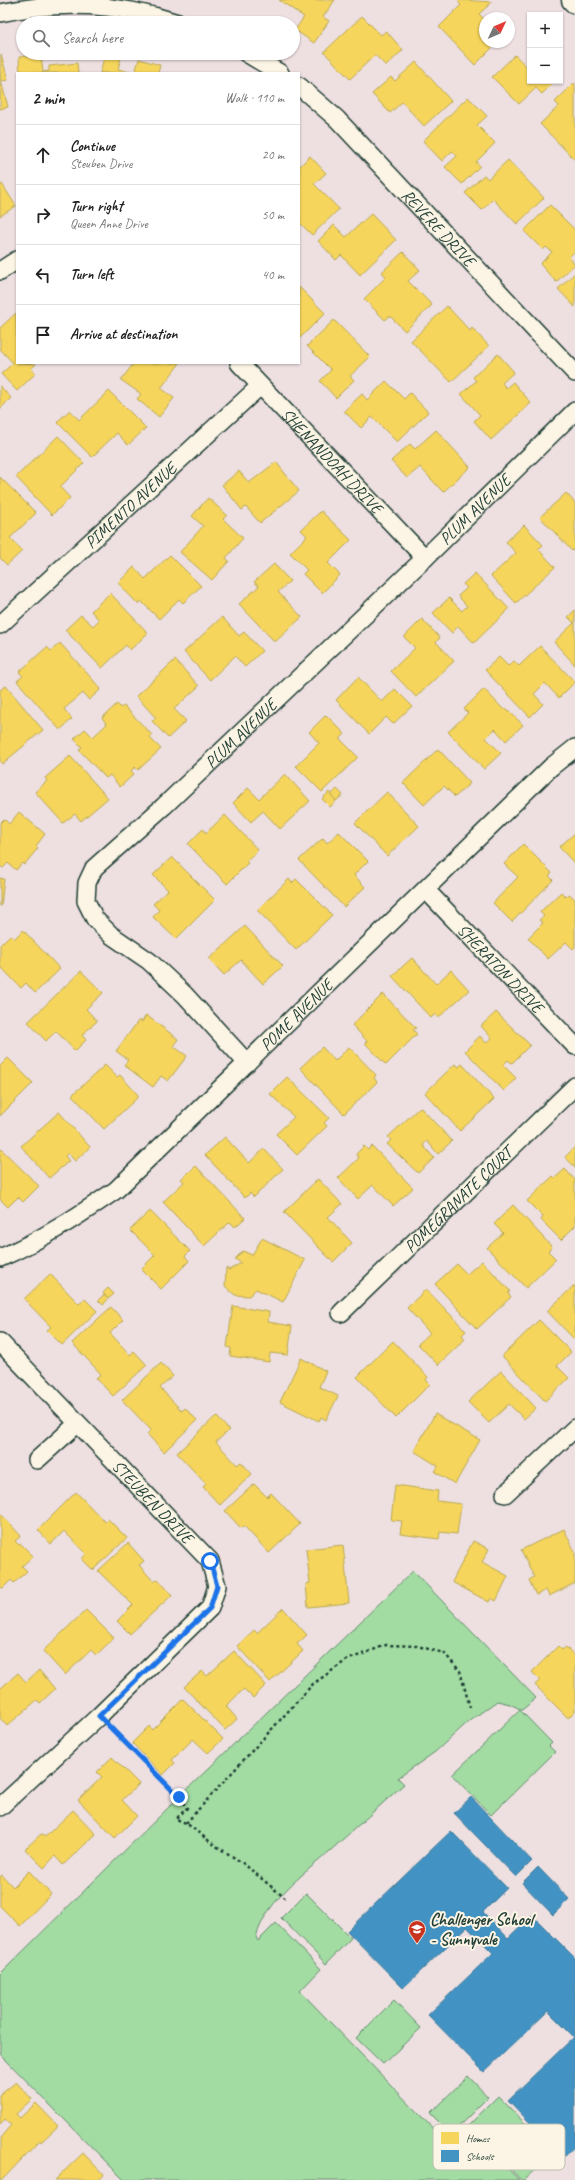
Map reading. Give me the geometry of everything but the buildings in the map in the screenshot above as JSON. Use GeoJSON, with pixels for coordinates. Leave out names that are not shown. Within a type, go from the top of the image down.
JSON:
{"type":"FeatureCollection","features":[{"type":"Feature","properties":{"kind":"street"},"geometry":{"type":"LineString","coordinates":[[0,13],[35,6],[76,2],[117,8],[150,16]]}},
{"type":"Feature","properties":{"kind":"street"},"geometry":{"type":"LineString","coordinates":[[258,60],[278,72]]}},
{"type":"Feature","properties":{"kind":"street","name":"REVERE DRIVE"},"geometry":{"type":"LineString","coordinates":[[300,87],[337,119],[575,373]]}},
{"type":"Feature","properties":{"kind":"street"},"geometry":{"type":"LineString","coordinates":[[0,271],[16,261]]}},
{"type":"Feature","properties":{"kind":"street","name":"SHENANDOAH DRIVE"},"geometry":{"type":"LineString","coordinates":[[240,364],[424,558]]}},
{"type":"Feature","properties":{"kind":"street","name":"PIMENTO AVENUE"},"geometry":{"type":"LineString","coordinates":[[0,626],[260,386]]}},
{"type":"Feature","properties":{"kind":"street","name":"PLUM AVENUE"},"geometry":{"type":"LineString","coordinates":[[247,1063],[185,995],[149,961],[111,935],[95,919],[86,901],[87,883],[94,868],[164,806],[424,558],[575,411]]}},
{"type":"Feature","properties":{"kind":"street","name":"POME AVENUE"},"geometry":{"type":"LineString","coordinates":[[0,1258],[33,1244],[72,1221],[116,1190],[551,767],[575,748]]}},
{"type":"Feature","properties":{"kind":"street","name":"SHERATON DRIVE"},"geometry":{"type":"LineString","coordinates":[[426,890],[575,1046]]}},
{"type":"Feature","properties":{"kind":"street","name":"POMEGRANATE COURT"},"geometry":{"type":"LineString","coordinates":[[341,1313],[575,1086]]}},
{"type":"Feature","properties":{"kind":"street","name":"STEUBEN DRIVE"},"geometry":{"type":"LineString","coordinates":[[0,1342],[210,1561],[217,1586],[210,1608],[99,1716]]}},
{"type":"Feature","properties":{"kind":"street"},"geometry":{"type":"LineString","coordinates":[[37,1460],[77,1424]]}},
{"type":"Feature","properties":{"kind":"street"},"geometry":{"type":"LineString","coordinates":[[505,1494],[575,1428]]}},
{"type":"Feature","properties":{"kind":"street"},"geometry":{"type":"LineString","coordinates":[[0,1807],[99,1716]]}},
{"type":"Feature","properties":{"kind":"path"},"geometry":{"type":"LineString","coordinates":[[186,1823],[313,1684],[347,1660],[386,1645],[417,1646],[444,1653],[460,1671],[470,1708]]}},
{"type":"Feature","properties":{"kind":"path"},"geometry":{"type":"LineString","coordinates":[[99,1716],[179,1797],[186,1808],[176,1819],[186,1823],[213,1844],[244,1864],[285,1898]]}},
{"type":"Feature","properties":{"kind":"green space"},"geometry":{"type":"Polygon","coordinates":[[[413,1571],[536,1698],[522,1710],[510,1704],[497,1701],[468,1722],[435,1752],[398,1778],[404,1784],[287,1889],[277,1900],[268,1911],[256,1937],[258,1941],[276,1923],[321,1969],[300,1991],[433,2128],[433,2170],[509,2170],[519,2180],[124,2180],[0,2054],[0,1974],[179,1797],[413,1571]]]}},
{"type":"Feature","properties":{"kind":"green space"},"geometry":{"type":"Polygon","coordinates":[[[520,1710],[552,1743],[549,1746],[555,1752],[491,1815],[452,1775],[520,1710]]]}},
{"type":"Feature","properties":{"kind":"green space"},"geometry":{"type":"Polygon","coordinates":[[[306,1893],[351,1938],[326,1964],[281,1918],[306,1893]]]}},
{"type":"Feature","properties":{"kind":"green space"},"geometry":{"type":"Polygon","coordinates":[[[394,2000],[421,2028],[383,2064],[356,2038],[394,2000]]]}},
{"type":"Feature","properties":{"kind":"green space"},"geometry":{"type":"Polygon","coordinates":[[[468,2076],[488,2097],[461,2124],[441,2124],[430,2113],[468,2076]]]}},
{"type":"Feature","properties":{"kind":"green space"},"geometry":{"type":"Polygon","coordinates":[[[498,2096],[526,2124],[470,2124],[498,2096]]]}},
{"type":"Feature","properties":{"kind":"green space"},"geometry":{"type":"Polygon","coordinates":[[[512,2170],[534,2170],[524,2180],[521,2180],[512,2170]]]}},
{"type":"Feature","properties":{"kind":"place","name":"Challenger School - Sunnyvale"},"geometry":{"type":"Point","coordinates":[417,1944]}},
{"type":"Feature","properties":{"kind":"route"},"geometry":{"type":"LineString","coordinates":[[179,1797],[99,1716],[210,1608],[217,1586],[210,1561]]}}]}
